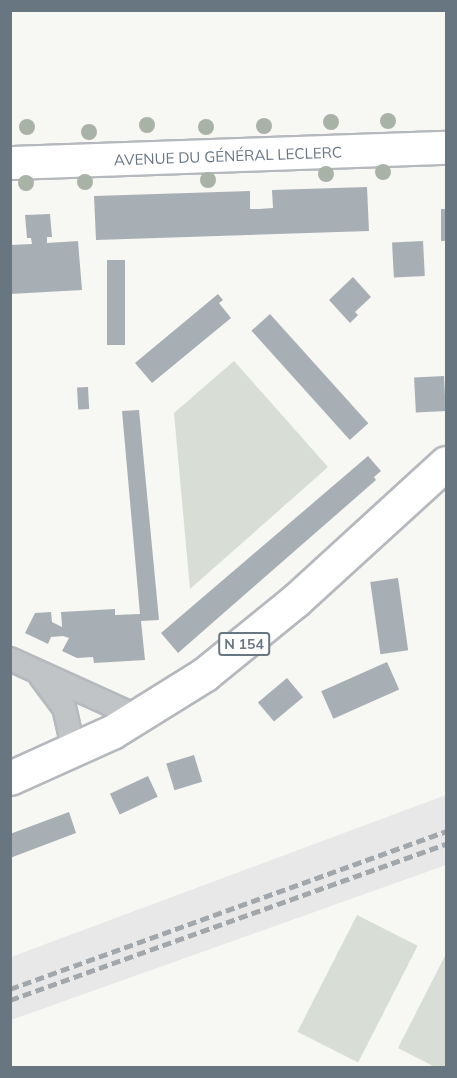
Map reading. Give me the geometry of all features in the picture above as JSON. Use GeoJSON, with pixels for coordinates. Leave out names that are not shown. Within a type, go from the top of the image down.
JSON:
{"type":"FeatureCollection","features":[{"type":"Feature","properties":{"kind":"main road","name":"AVENUE DU GÉNÉRAL LECLERC"},"geometry":{"type":"LineString","coordinates":[[10,163],[447,148]]}},
{"type":"Feature","properties":{"kind":"main road","name":"N 154"},"geometry":{"type":"LineString","coordinates":[[10,778],[74,751],[186,688],[255,635],[447,463]]}},
{"type":"Feature","properties":{"kind":"main road","name":"N 154"},"geometry":{"type":"LineString","coordinates":[[10,793],[127,742],[203,695],[275,638],[447,482]]}},
{"type":"Feature","properties":{"kind":"street"},"geometry":{"type":"LineString","coordinates":[[10,659],[138,717]]}},
{"type":"Feature","properties":{"kind":"street"},"geometry":{"type":"LineString","coordinates":[[34,670],[64,707],[74,751]]}},
{"type":"Feature","properties":{"kind":"shaded area"},"geometry":{"type":"Polygon","coordinates":[[[234,361],[328,467],[190,589],[174,413],[234,361]]]}},
{"type":"Feature","properties":{"kind":"shaded area"},"geometry":{"type":"Polygon","coordinates":[[[446,795],[446,865],[11,1020],[11,957],[446,795]]]}},
{"type":"Feature","properties":{"kind":"shaded area"},"geometry":{"type":"Polygon","coordinates":[[[357,915],[418,946],[358,1063],[298,1032],[357,915]]]}},
{"type":"Feature","properties":{"kind":"shaded area"},"geometry":{"type":"Polygon","coordinates":[[[446,954],[446,1067],[435,1067],[398,1048],[446,954]]]}},
{"type":"Feature","properties":{"kind":"building"},"geometry":{"type":"Polygon","coordinates":[[[367,187],[369,231],[96,240],[94,196],[250,191],[250,209],[259,209],[273,208],[272,190],[367,187]]]}},
{"type":"Feature","properties":{"kind":"building"},"geometry":{"type":"Polygon","coordinates":[[[441,209],[446,209],[446,241],[441,241],[441,209]]]}},
{"type":"Feature","properties":{"kind":"building"},"geometry":{"type":"Polygon","coordinates":[[[50,214],[52,237],[47,237],[47,243],[78,241],[82,290],[10,294],[10,245],[32,244],[31,238],[27,238],[25,215],[50,214]]]}},
{"type":"Feature","properties":{"kind":"building"},"geometry":{"type":"Polygon","coordinates":[[[423,241],[425,276],[394,278],[392,243],[423,241]]]}},
{"type":"Feature","properties":{"kind":"building"},"geometry":{"type":"Polygon","coordinates":[[[107,260],[125,260],[125,345],[107,345],[107,260]]]}},
{"type":"Feature","properties":{"kind":"building"},"geometry":{"type":"Polygon","coordinates":[[[353,277],[371,297],[355,312],[358,315],[350,323],[329,300],[353,277]]]}},
{"type":"Feature","properties":{"kind":"building"},"geometry":{"type":"Polygon","coordinates":[[[218,294],[223,300],[219,303],[231,318],[152,383],[135,363],[218,294]]]}},
{"type":"Feature","properties":{"kind":"building"},"geometry":{"type":"Polygon","coordinates":[[[270,314],[368,423],[350,440],[251,331],[270,314]]]}},
{"type":"Feature","properties":{"kind":"building"},"geometry":{"type":"Polygon","coordinates":[[[444,376],[446,411],[416,413],[414,378],[444,376]]]}},
{"type":"Feature","properties":{"kind":"building"},"geometry":{"type":"Polygon","coordinates":[[[88,387],[89,409],[78,410],[77,388],[88,387]]]}},
{"type":"Feature","properties":{"kind":"building"},"geometry":{"type":"Polygon","coordinates":[[[139,410],[159,620],[141,621],[145,660],[94,663],[93,657],[77,658],[62,651],[69,638],[51,637],[48,644],[25,633],[35,613],[51,612],[52,622],[62,627],[61,612],[115,609],[115,615],[140,614],[122,411],[139,410]]]}},
{"type":"Feature","properties":{"kind":"building"},"geometry":{"type":"Polygon","coordinates":[[[368,456],[381,471],[374,477],[376,480],[178,653],[161,633],[368,456]]]}},
{"type":"Feature","properties":{"kind":"building"},"geometry":{"type":"Polygon","coordinates":[[[398,578],[408,650],[380,654],[370,582],[398,578]]]}},
{"type":"Feature","properties":{"kind":"building"},"geometry":{"type":"Polygon","coordinates":[[[387,662],[399,689],[333,719],[321,691],[387,662]]]}},
{"type":"Feature","properties":{"kind":"building"},"geometry":{"type":"Polygon","coordinates":[[[287,678],[303,697],[274,722],[258,702],[287,678]]]}},
{"type":"Feature","properties":{"kind":"building"},"geometry":{"type":"Polygon","coordinates":[[[194,755],[202,782],[174,790],[166,763],[194,755]]]}},
{"type":"Feature","properties":{"kind":"building"},"geometry":{"type":"Polygon","coordinates":[[[148,776],[158,797],[120,815],[110,794],[148,776]]]}},
{"type":"Feature","properties":{"kind":"building"},"geometry":{"type":"Polygon","coordinates":[[[69,812],[76,833],[10,858],[10,834],[69,812]]]}},
{"type":"Feature","properties":{"kind":"railway"},"geometry":{"type":"LineString","coordinates":[[10,989],[446,831]]}},
{"type":"Feature","properties":{"kind":"railway"},"geometry":{"type":"LineString","coordinates":[[10,1000],[446,844]]}}]}
